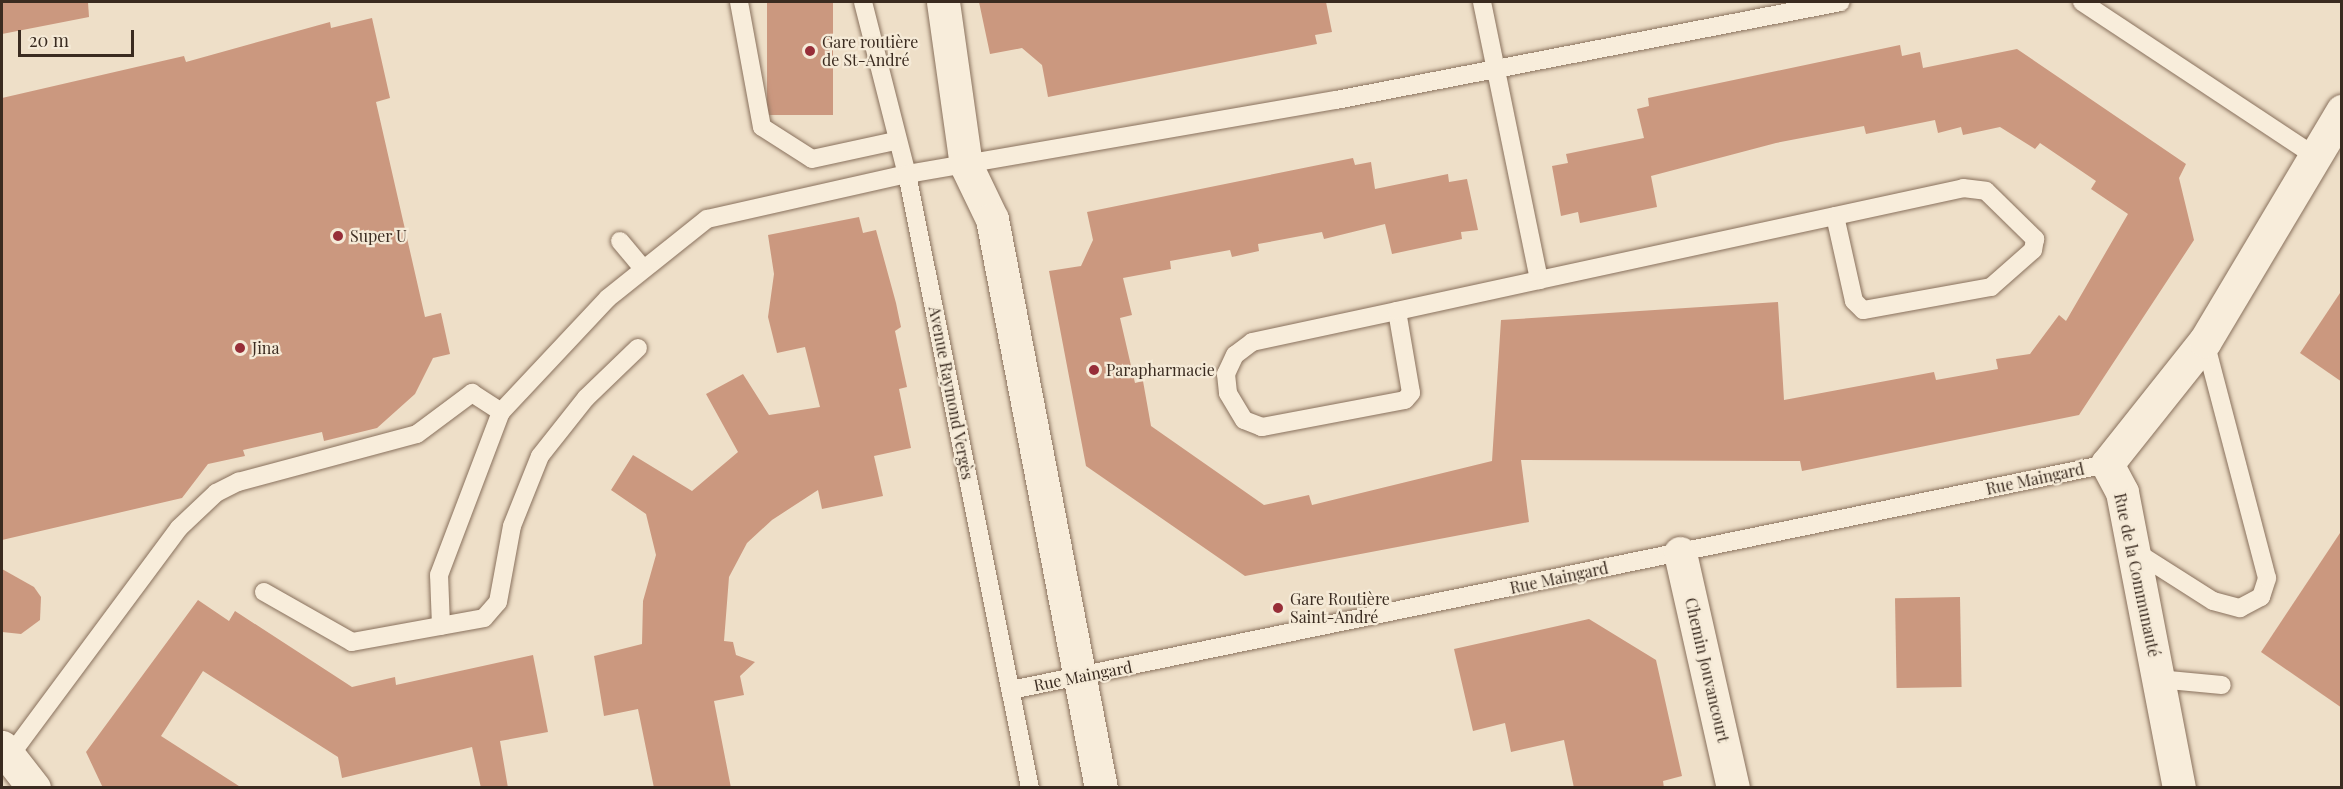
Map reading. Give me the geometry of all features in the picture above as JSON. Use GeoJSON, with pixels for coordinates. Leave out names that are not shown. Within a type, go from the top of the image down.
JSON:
{"type":"FeatureCollection","features":[{"type":"Feature","properties":{"kind":"street"},"geometry":{"type":"LineString","coordinates":[[943,2],[966,165],[992,219],[1101,788]]}},
{"type":"Feature","properties":{"kind":"street"},"geometry":{"type":"LineString","coordinates":[[2107,464],[2205,341],[2312,154],[2342,111]]}},
{"type":"Feature","properties":{"kind":"street","name":"Rue de la Communauté"},"geometry":{"type":"LineString","coordinates":[[2107,464],[2122,492],[2136,552],[2179,788]]}},
{"type":"Feature","properties":{"kind":"street","name":"Chemin Jouvancourt"},"geometry":{"type":"LineString","coordinates":[[1680,553],[1733,788]]}},
{"type":"Feature","properties":{"kind":"street"},"geometry":{"type":"LineString","coordinates":[[5,752],[34,788]]}},
{"type":"Feature","properties":{"kind":"lane"},"geometry":{"type":"LineString","coordinates":[[739,2],[762,127],[812,159],[895,141]]}},
{"type":"Feature","properties":{"kind":"lane","name":"Avenue Raymond Vergès"},"geometry":{"type":"LineString","coordinates":[[863,2],[895,141],[907,174],[1030,788]]}},
{"type":"Feature","properties":{"kind":"lane"},"geometry":{"type":"LineString","coordinates":[[1482,2],[1539,280]]}},
{"type":"Feature","properties":{"kind":"lane"},"geometry":{"type":"LineString","coordinates":[[441,626],[439,575],[501,412],[642,267],[707,219],[907,174],[1496,69],[1841,2]]}},
{"type":"Feature","properties":{"kind":"lane"},"geometry":{"type":"LineString","coordinates":[[2082,2],[2312,154]]}},
{"type":"Feature","properties":{"kind":"lane"},"geometry":{"type":"LineString","coordinates":[[1397,310],[1411,384],[1405,400],[1262,427],[1244,420],[1228,393],[1226,374],[1235,355],[1252,342],[1397,310],[1835,216],[1978,188],[2035,239],[2033,250],[1991,286],[1863,310],[1854,300],[1835,216]]}},
{"type":"Feature","properties":{"kind":"lane"},"geometry":{"type":"LineString","coordinates":[[620,241],[642,267]]}},
{"type":"Feature","properties":{"kind":"lane"},"geometry":{"type":"LineString","coordinates":[[2136,552],[2213,601],[2240,608],[2262,597],[2267,578],[2205,341]]}},
{"type":"Feature","properties":{"kind":"lane"},"geometry":{"type":"LineString","coordinates":[[264,592],[341,640],[484,618],[492,611],[512,526],[540,456],[586,398],[638,348]]}},
{"type":"Feature","properties":{"kind":"lane"},"geometry":{"type":"LineString","coordinates":[[5,752],[179,528],[216,493],[238,482],[417,434],[472,393],[501,412]]}},
{"type":"Feature","properties":{"kind":"lane","name":"Rue Maingard"},"geometry":{"type":"LineString","coordinates":[[1011,690],[2107,464]]}},
{"type":"Feature","properties":{"kind":"lane"},"geometry":{"type":"LineString","coordinates":[[2158,679],[2222,685]]}},
{"type":"Feature","properties":{"kind":"building"},"geometry":{"type":"Polygon","coordinates":[[[2,2],[88,2],[89,17],[2,34],[2,2]]]}},
{"type":"Feature","properties":{"kind":"building","name":"Gare routière de St-André"},"geometry":{"type":"Polygon","coordinates":[[[767,2],[833,2],[833,115],[767,115],[767,2]]]}},
{"type":"Feature","properties":{"kind":"building"},"geometry":{"type":"Polygon","coordinates":[[[979,2],[1326,2],[1332,32],[1315,35],[1317,44],[1048,97],[1042,65],[1022,48],[990,54],[979,2]]]}},
{"type":"Feature","properties":{"kind":"building"},"geometry":{"type":"Polygon","coordinates":[[[372,18],[390,98],[376,102],[425,317],[441,313],[450,354],[433,358],[415,394],[377,428],[324,441],[322,432],[243,450],[245,456],[208,464],[182,498],[2,540],[2,98],[184,56],[186,62],[330,22],[331,28],[372,18]]]}},
{"type":"Feature","properties":{"kind":"building"},"geometry":{"type":"Polygon","coordinates":[[[1900,45],[1902,56],[1920,52],[1923,68],[2017,49],[2186,164],[2179,178],[2194,240],[2079,415],[1802,471],[1800,461],[1521,460],[1529,522],[1245,576],[1086,466],[1049,271],[1081,266],[1093,240],[1087,212],[1353,158],[1355,165],[1371,162],[1375,189],[1448,174],[1449,182],[1467,179],[1478,230],[1461,232],[1462,239],[1392,254],[1385,224],[1324,239],[1322,232],[1258,244],[1259,251],[1232,257],[1230,250],[1170,261],[1171,269],[1123,278],[1132,315],[1120,318],[1135,383],[1143,381],[1151,426],[1264,505],[1309,495],[1312,505],[1492,461],[1501,320],[1778,302],[1784,400],[1934,372],[1936,380],[1998,369],[1996,359],[2030,354],[2059,315],[2066,321],[2128,214],[2091,189],[2096,181],[2040,143],[2035,149],[2000,127],[1963,135],[1961,127],[1938,133],[1935,120],[1866,134],[1864,126],[1776,143],[1651,176],[1657,207],[1580,223],[1578,212],[1561,216],[1552,166],[1568,163],[1566,154],[1644,138],[1637,109],[1649,106],[1648,98],[1900,45]]]}},
{"type":"Feature","properties":{"kind":"building"},"geometry":{"type":"Polygon","coordinates":[[[859,217],[863,233],[876,230],[896,303],[901,327],[895,331],[907,387],[899,389],[911,448],[874,456],[883,496],[822,509],[818,490],[772,520],[747,543],[729,577],[724,641],[733,642],[736,655],[755,662],[740,676],[744,695],[714,701],[731,788],[654,788],[638,709],[604,716],[594,656],[642,644],[643,601],[656,555],[646,514],[611,490],[633,455],[692,491],[738,452],[706,394],[743,374],[769,415],[820,407],[805,347],[777,353],[768,317],[774,274],[768,235],[859,217]]]}},
{"type":"Feature","properties":{"kind":"building"},"geometry":{"type":"Polygon","coordinates":[[[2342,290],[2342,382],[2300,353],[2342,290]]]}},
{"type":"Feature","properties":{"kind":"building"},"geometry":{"type":"Polygon","coordinates":[[[2342,530],[2342,708],[2261,652],[2342,530]]]}},
{"type":"Feature","properties":{"kind":"building"},"geometry":{"type":"Polygon","coordinates":[[[2,569],[34,587],[41,597],[40,620],[21,634],[2,632],[2,569]]]}},
{"type":"Feature","properties":{"kind":"building"},"geometry":{"type":"Polygon","coordinates":[[[1960,597],[1962,687],[1897,688],[1895,598],[1960,597]]]}},
{"type":"Feature","properties":{"kind":"building"},"geometry":{"type":"Polygon","coordinates":[[[198,600],[229,621],[235,611],[352,687],[395,677],[396,685],[533,655],[548,732],[500,741],[508,788],[481,788],[472,747],[342,778],[338,757],[203,671],[161,736],[242,788],[103,788],[86,752],[198,600]]]}},
{"type":"Feature","properties":{"kind":"building"},"geometry":{"type":"Polygon","coordinates":[[[1589,619],[1656,660],[1682,776],[1663,781],[1664,788],[1574,788],[1564,740],[1511,752],[1505,723],[1473,731],[1454,649],[1589,619]]]}},
{"type":"Feature","properties":{"kind":"place","name":"Gare routière de St-André"},"geometry":{"type":"Point","coordinates":[810,51]}},
{"type":"Feature","properties":{"kind":"place","name":"Super U"},"geometry":{"type":"Point","coordinates":[338,236]}},
{"type":"Feature","properties":{"kind":"place","name":"Jina"},"geometry":{"type":"Point","coordinates":[240,348]}},
{"type":"Feature","properties":{"kind":"place","name":"Parapharmacie"},"geometry":{"type":"Point","coordinates":[1094,370]}},
{"type":"Feature","properties":{"kind":"place","name":"Gare Routière Saint-André"},"geometry":{"type":"Point","coordinates":[1278,608]}}]}
